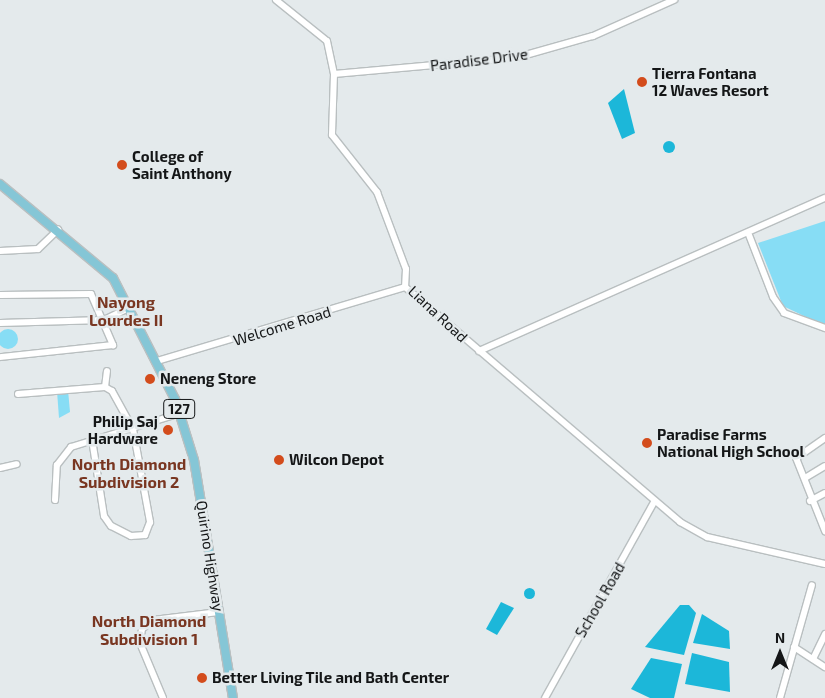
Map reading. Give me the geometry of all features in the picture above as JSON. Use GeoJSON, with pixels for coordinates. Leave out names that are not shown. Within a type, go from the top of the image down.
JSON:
{"type":"FeatureCollection","features":[{"type":"Feature","properties":{"kind":"main road","name":"Quirino Highway"},"geometry":{"type":"LineString","coordinates":[[0,184],[101,265],[131,307],[181,413],[194,460],[233,698]]}},
{"type":"Feature","properties":{"kind":"street","name":"Liana Road"},"geometry":{"type":"LineString","coordinates":[[276,0],[327,41],[334,74],[332,135],[377,192],[406,269],[405,287],[654,502],[707,537],[825,564]]}},
{"type":"Feature","properties":{"kind":"street","name":"Paradise Drive"},"geometry":{"type":"LineString","coordinates":[[334,74],[515,58],[593,36],[674,0]]}},
{"type":"Feature","properties":{"kind":"street"},"geometry":{"type":"LineString","coordinates":[[479,351],[749,235],[825,198]]}},
{"type":"Feature","properties":{"kind":"street"},"geometry":{"type":"LineString","coordinates":[[0,251],[38,249],[58,230]]}},
{"type":"Feature","properties":{"kind":"street"},"geometry":{"type":"LineString","coordinates":[[749,235],[780,308],[825,328]]}},
{"type":"Feature","properties":{"kind":"street","name":"Welcome Road"},"geometry":{"type":"LineString","coordinates":[[157,361],[405,287]]}},
{"type":"Feature","properties":{"kind":"street"},"geometry":{"type":"LineString","coordinates":[[0,295],[91,294],[104,320],[112,345],[0,357]]}},
{"type":"Feature","properties":{"kind":"street"},"geometry":{"type":"LineString","coordinates":[[0,323],[104,320],[131,307]]}},
{"type":"Feature","properties":{"kind":"street"},"geometry":{"type":"LineString","coordinates":[[105,387],[107,371]]}},
{"type":"Feature","properties":{"kind":"street"},"geometry":{"type":"LineString","coordinates":[[18,394],[105,387],[117,397],[134,429],[150,522],[145,535],[138,537],[111,526],[104,516],[92,439]]}},
{"type":"Feature","properties":{"kind":"street"},"geometry":{"type":"LineString","coordinates":[[55,500],[60,458],[71,447],[181,413]]}},
{"type":"Feature","properties":{"kind":"street"},"geometry":{"type":"LineString","coordinates":[[825,438],[796,458],[810,501],[823,522],[825,531]]}},
{"type":"Feature","properties":{"kind":"street"},"geometry":{"type":"LineString","coordinates":[[0,468],[17,464]]}},
{"type":"Feature","properties":{"kind":"street"},"geometry":{"type":"LineString","coordinates":[[804,478],[825,466]]}},
{"type":"Feature","properties":{"kind":"street"},"geometry":{"type":"LineString","coordinates":[[810,501],[825,493]]}},
{"type":"Feature","properties":{"kind":"street","name":"School Road"},"geometry":{"type":"LineString","coordinates":[[545,698],[654,502]]}},
{"type":"Feature","properties":{"kind":"street"},"geometry":{"type":"LineString","coordinates":[[780,698],[812,585]]}},
{"type":"Feature","properties":{"kind":"street"},"geometry":{"type":"LineString","coordinates":[[163,698],[140,644],[142,630],[153,620],[219,612]]}},
{"type":"Feature","properties":{"kind":"street"},"geometry":{"type":"LineString","coordinates":[[813,659],[825,634]]}},
{"type":"Feature","properties":{"kind":"street"},"geometry":{"type":"LineString","coordinates":[[794,647],[825,667]]}},
{"type":"Feature","properties":{"kind":"shaded area"},"geometry":{"type":"Polygon","coordinates":[[[624,89],[635,133],[622,139],[608,103],[624,89]]]}},
{"type":"Feature","properties":{"kind":"shaded area"},"geometry":{"type":"Polygon","coordinates":[[[667,141],[671,141],[675,147],[671,153],[667,153],[663,149],[663,145],[667,141]]]}},
{"type":"Feature","properties":{"kind":"shaded area"},"geometry":{"type":"Polygon","coordinates":[[[825,221],[825,326],[783,306],[758,243],[825,221]]]}},
{"type":"Feature","properties":{"kind":"shaded area"},"geometry":{"type":"Polygon","coordinates":[[[8,329],[15,332],[18,339],[15,346],[8,349],[1,346],[-2,339],[1,332],[8,329]]]}},
{"type":"Feature","properties":{"kind":"shaded area"},"geometry":{"type":"Polygon","coordinates":[[[68,390],[70,412],[59,418],[57,391],[68,390]]]}},
{"type":"Feature","properties":{"kind":"shaded area"},"geometry":{"type":"Polygon","coordinates":[[[529,587],[535,593],[529,599],[523,593],[529,587]]]}},
{"type":"Feature","properties":{"kind":"shaded area"},"geometry":{"type":"Polygon","coordinates":[[[501,602],[514,608],[497,635],[486,629],[501,602]]]}},
{"type":"Feature","properties":{"kind":"shaded area"},"geometry":{"type":"Polygon","coordinates":[[[680,605],[689,605],[696,613],[684,655],[645,647],[680,605]]]}},
{"type":"Feature","properties":{"kind":"shaded area"},"geometry":{"type":"Polygon","coordinates":[[[702,614],[729,631],[730,649],[693,643],[702,614]]]}},
{"type":"Feature","properties":{"kind":"shaded area"},"geometry":{"type":"Polygon","coordinates":[[[692,653],[729,662],[730,692],[685,684],[692,653]]]}},
{"type":"Feature","properties":{"kind":"shaded area"},"geometry":{"type":"Polygon","coordinates":[[[651,658],[682,664],[674,698],[650,698],[631,689],[651,658]]]}},
{"type":"Feature","properties":{"kind":"place","name":"Tierra Fontana 12 Waves Resort"},"geometry":{"type":"Point","coordinates":[642,82]}},
{"type":"Feature","properties":{"kind":"place","name":"College of Saint Anthony"},"geometry":{"type":"Point","coordinates":[122,165]}},
{"type":"Feature","properties":{"kind":"place","name":"Neneng Store"},"geometry":{"type":"Point","coordinates":[150,379]}},
{"type":"Feature","properties":{"kind":"place","name":"Philip Saj Hardware"},"geometry":{"type":"Point","coordinates":[168,430]}},
{"type":"Feature","properties":{"kind":"place","name":"Paradise Farms National High School"},"geometry":{"type":"Point","coordinates":[647,443]}},
{"type":"Feature","properties":{"kind":"place","name":"Wilcon Depot"},"geometry":{"type":"Point","coordinates":[279,460]}},
{"type":"Feature","properties":{"kind":"place","name":"Better Living Tile and Bath Center"},"geometry":{"type":"Point","coordinates":[202,678]}},
{"type":"Feature","properties":{"kind":"district","name":"Nayong Lourdes II"},"geometry":{"type":"Point","coordinates":[126,311]}},
{"type":"Feature","properties":{"kind":"district","name":"North Diamond Subdivision 2"},"geometry":{"type":"Point","coordinates":[129,473]}},
{"type":"Feature","properties":{"kind":"district","name":"North Diamond Subdivision 1"},"geometry":{"type":"Point","coordinates":[149,630]}}]}
